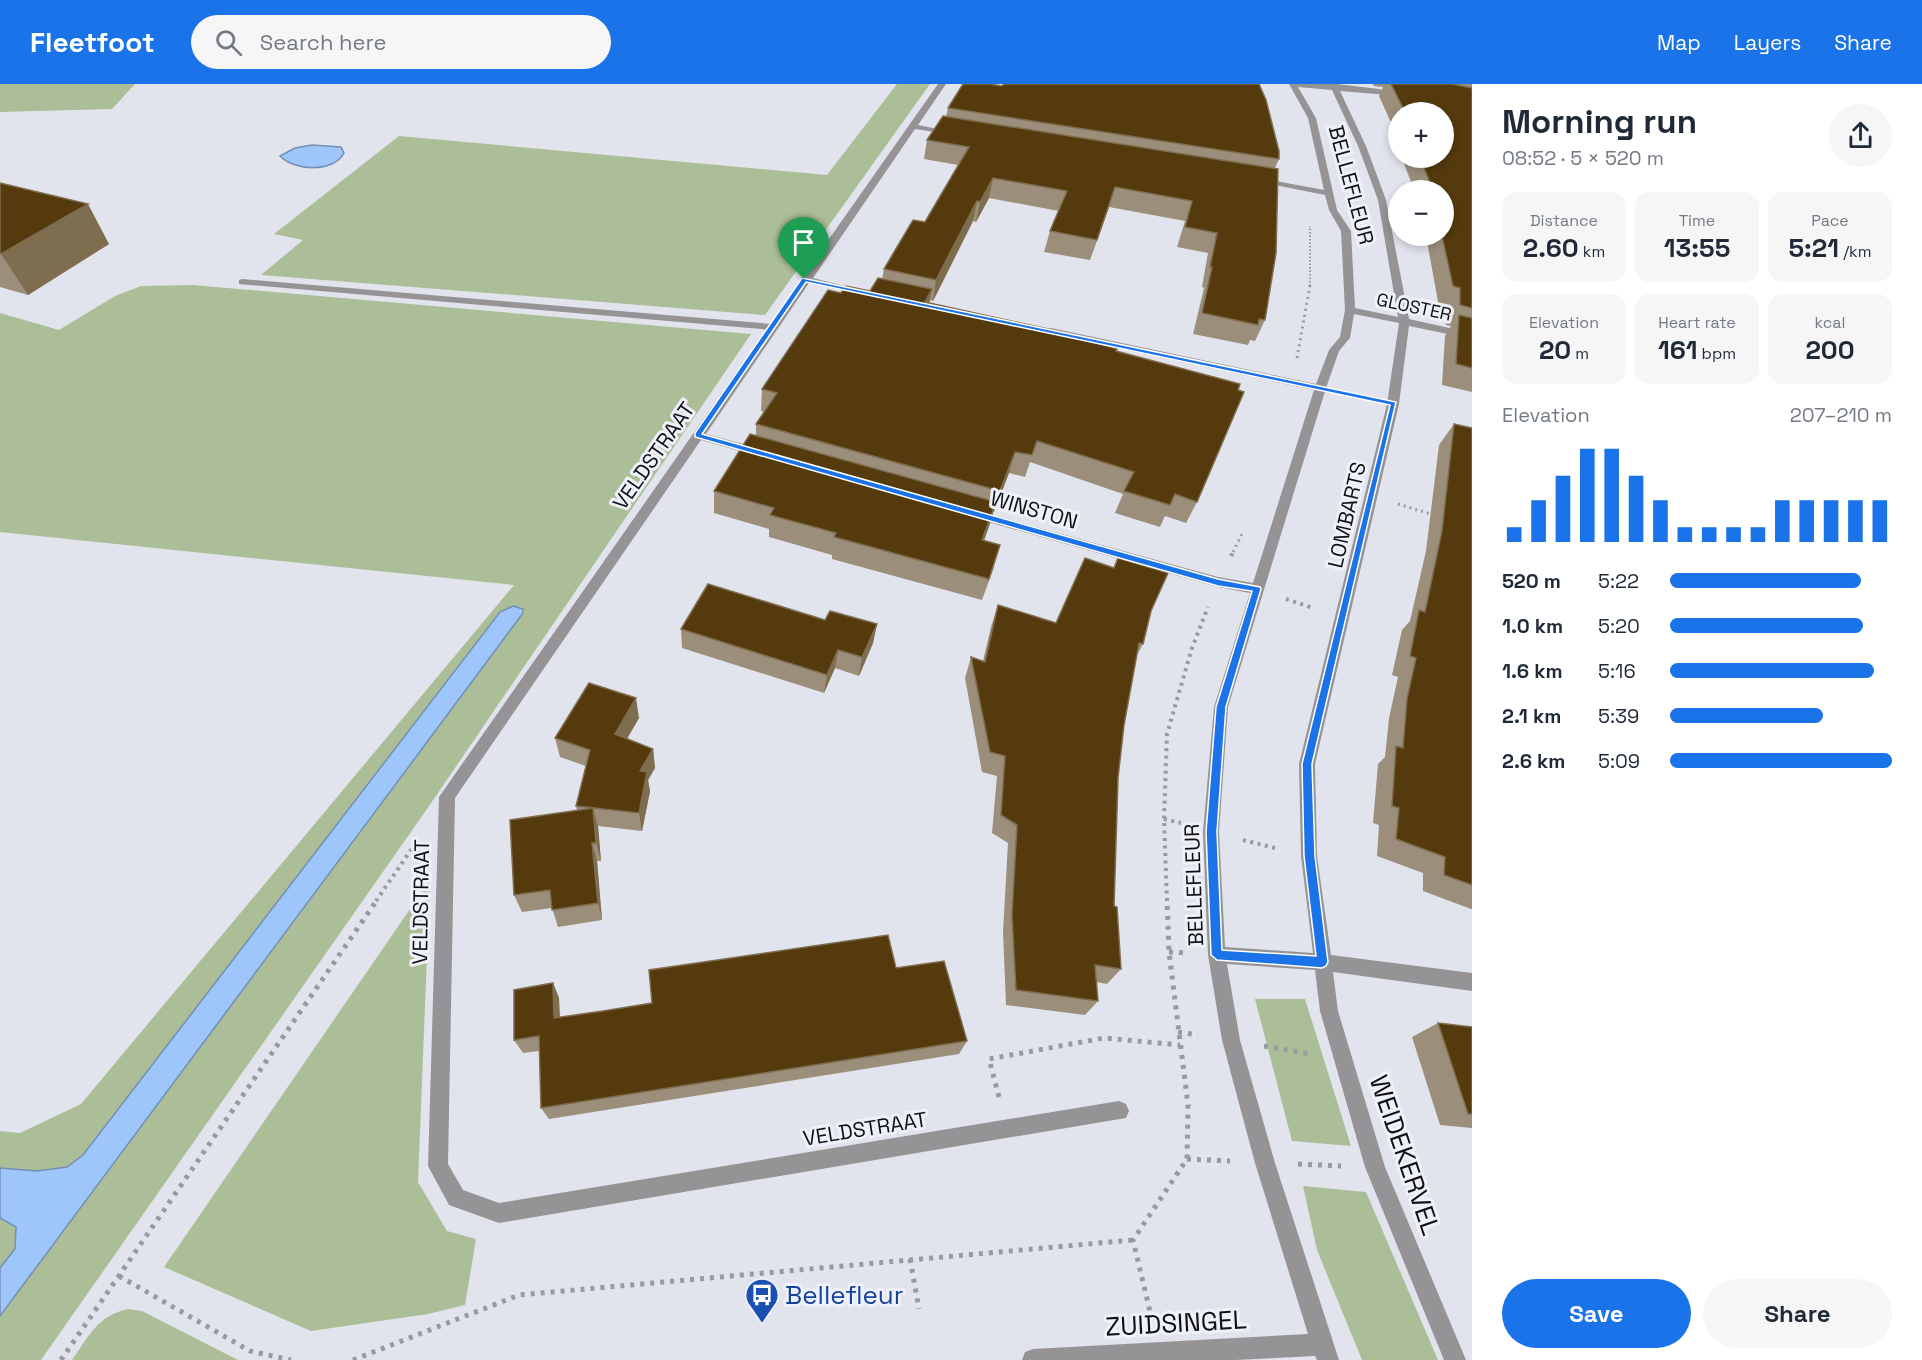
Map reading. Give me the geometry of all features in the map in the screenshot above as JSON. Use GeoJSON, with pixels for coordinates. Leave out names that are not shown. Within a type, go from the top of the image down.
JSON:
{"type":"FeatureCollection","features":[{"type":"Feature","properties":{"kind":"street","name":"VELDSTRAAT"},"geometry":{"type":"LineString","coordinates":[[942,84],[804,279],[447,797],[438,1166],[456,1198],[499,1213],[1119,1111]]}},
{"type":"Feature","properties":{"kind":"street"},"geometry":{"type":"LineString","coordinates":[[1293,84],[1334,85],[1414,95]]}},
{"type":"Feature","properties":{"kind":"street","name":"BELLEFLEUR"},"geometry":{"type":"LineString","coordinates":[[1293,84],[1312,118],[1328,193],[1337,219],[1346,231],[1350,310],[1346,338],[1334,350],[1320,388],[1221,707],[1211,832],[1217,955],[1231,1040],[1265,1163],[1325,1352]]}},
{"type":"Feature","properties":{"kind":"street","name":"LOMBARTS"},"geometry":{"type":"LineString","coordinates":[[1322,962],[1309,856],[1307,764],[1394,404],[1404,321],[1382,200],[1362,146],[1334,85]]}},
{"type":"Feature","properties":{"kind":"street"},"geometry":{"type":"LineString","coordinates":[[912,126],[958,134]]}},
{"type":"Feature","properties":{"kind":"street"},"geometry":{"type":"LineString","coordinates":[[1246,179],[1328,193]]}},
{"type":"Feature","properties":{"kind":"street"},"geometry":{"type":"LineString","coordinates":[[804,279],[874,294]]}},
{"type":"Feature","properties":{"kind":"street"},"geometry":{"type":"LineString","coordinates":[[242,282],[772,327]]}},
{"type":"Feature","properties":{"kind":"street","name":"GLOSTER"},"geometry":{"type":"LineString","coordinates":[[1350,310],[1472,336]]}},
{"type":"Feature","properties":{"kind":"street"},"geometry":{"type":"LineString","coordinates":[[1036,328],[1320,388]]}},
{"type":"Feature","properties":{"kind":"street"},"geometry":{"type":"LineString","coordinates":[[697,435],[776,458]]}},
{"type":"Feature","properties":{"kind":"street","name":"WINSTON"},"geometry":{"type":"LineString","coordinates":[[957,509],[1218,582],[1257,589]]}},
{"type":"Feature","properties":{"kind":"street"},"geometry":{"type":"LineString","coordinates":[[1217,955],[1322,962],[1472,982]]}},
{"type":"Feature","properties":{"kind":"street","name":"WEIDEKERVEL"},"geometry":{"type":"LineString","coordinates":[[1322,962],[1329,1011],[1375,1167],[1455,1360]]}},
{"type":"Feature","properties":{"kind":"street","name":"ZUIDSINGEL"},"geometry":{"type":"LineString","coordinates":[[1033,1360],[1159,1351],[1325,1352]]}},
{"type":"Feature","properties":{"kind":"path"},"geometry":{"type":"LineString","coordinates":[[1320,388],[1394,404]]}},
{"type":"Feature","properties":{"kind":"path"},"geometry":{"type":"LineString","coordinates":[[1371,496],[1438,516]]}},
{"type":"Feature","properties":{"kind":"path"},"geometry":{"type":"LineString","coordinates":[[1257,589],[1343,618]]}},
{"type":"Feature","properties":{"kind":"path"},"geometry":{"type":"LineString","coordinates":[[62,1360],[447,797]]}},
{"type":"Feature","properties":{"kind":"path"},"geometry":{"type":"LineString","coordinates":[[1008,1131],[989,1059],[1104,1038],[1180,1045]]}},
{"type":"Feature","properties":{"kind":"path"},"geometry":{"type":"LineString","coordinates":[[353,1360],[519,1295],[1133,1240],[1159,1351]]}},
{"type":"Feature","properties":{"kind":"path"},"geometry":{"type":"LineString","coordinates":[[910,1259],[919,1310]]}},
{"type":"Feature","properties":{"kind":"path"},"geometry":{"type":"LineString","coordinates":[[119,1276],[250,1351],[291,1360]]}},
{"type":"Feature","properties":{"kind":"green space"},"geometry":{"type":"Polygon","coordinates":[[[0,84],[135,84],[112,109],[0,112],[0,84]]]}},
{"type":"Feature","properties":{"kind":"green space"},"geometry":{"type":"Polygon","coordinates":[[[897,84],[930,84],[765,315],[261,275],[303,240],[274,234],[399,136],[827,175],[897,84]]]}},
{"type":"Feature","properties":{"kind":"green space"},"geometry":{"type":"Polygon","coordinates":[[[193,285],[751,334],[427,809],[41,1360],[0,1360],[0,1131],[20,1133],[81,1104],[514,585],[0,532],[0,313],[59,330],[115,296],[141,286],[193,285]]]}},
{"type":"Feature","properties":{"kind":"green space"},"geometry":{"type":"Polygon","coordinates":[[[430,880],[418,1182],[447,1231],[476,1239],[465,1305],[428,1314],[311,1331],[164,1267],[430,880]]]}},
{"type":"Feature","properties":{"kind":"green space"},"geometry":{"type":"Polygon","coordinates":[[[1255,999],[1305,999],[1351,1146],[1292,1141],[1255,999]]]}},
{"type":"Feature","properties":{"kind":"green space"},"geometry":{"type":"Polygon","coordinates":[[[1303,1186],[1366,1192],[1438,1360],[1362,1360],[1317,1250],[1303,1186]]]}},
{"type":"Feature","properties":{"kind":"green space"},"geometry":{"type":"Polygon","coordinates":[[[128,1309],[142,1311],[238,1360],[72,1360],[101,1322],[117,1312],[128,1309]]]}},
{"type":"Feature","properties":{"kind":"water"},"geometry":{"type":"Polygon","coordinates":[[[312,145],[341,147],[344,153],[332,164],[314,168],[294,165],[280,156],[295,148],[312,145]]]}},
{"type":"Feature","properties":{"kind":"water"},"geometry":{"type":"Polygon","coordinates":[[[513,606],[523,609],[523,613],[0,1316],[0,1268],[15,1249],[16,1227],[0,1218],[0,1168],[37,1171],[67,1167],[83,1155],[500,612],[513,606]]]}},
{"type":"Feature","properties":{"kind":"building"},"geometry":{"type":"Polygon","coordinates":[[[963,84],[1002,86],[1004,84],[1259,84],[1266,100],[1279,159],[948,108],[963,84]]]}},
{"type":"Feature","properties":{"kind":"building"},"geometry":{"type":"Polygon","coordinates":[[[1391,84],[1452,84],[1472,88],[1472,308],[1460,305],[1460,288],[1453,286],[1444,246],[1454,246],[1454,180],[1429,180],[1424,168],[1454,168],[1454,102],[1400,102],[1391,84]]]}},
{"type":"Feature","properties":{"kind":"building"},"geometry":{"type":"Polygon","coordinates":[[[943,116],[1278,169],[1276,253],[1265,320],[1259,319],[1258,325],[1202,313],[1217,233],[1185,227],[1192,201],[1115,187],[1097,240],[1050,231],[1067,191],[993,178],[980,202],[977,201],[936,280],[884,269],[913,220],[925,222],[969,147],[927,140],[943,116]]]}},
{"type":"Feature","properties":{"kind":"building"},"geometry":{"type":"Polygon","coordinates":[[[0,183],[88,204],[0,254],[0,183]]]}},
{"type":"Feature","properties":{"kind":"building"},"geometry":{"type":"Polygon","coordinates":[[[878,278],[932,289],[925,302],[1048,329],[1117,349],[1116,351],[1240,384],[1238,390],[1244,392],[1197,502],[1175,494],[1170,505],[1124,491],[1134,472],[1037,441],[1032,455],[1015,452],[1000,491],[756,424],[777,393],[762,389],[828,290],[841,293],[846,286],[870,291],[878,278]]]}},
{"type":"Feature","properties":{"kind":"building"},"geometry":{"type":"Polygon","coordinates":[[[1459,315],[1472,318],[1472,368],[1456,364],[1459,315]]]}},
{"type":"Feature","properties":{"kind":"building"},"geometry":{"type":"Polygon","coordinates":[[[1454,424],[1472,428],[1472,885],[1444,875],[1445,857],[1396,839],[1399,808],[1392,806],[1396,746],[1403,748],[1407,699],[1416,658],[1410,656],[1419,610],[1425,612],[1442,531],[1454,424]]]}},
{"type":"Feature","properties":{"kind":"building"},"geometry":{"type":"Polygon","coordinates":[[[750,434],[996,502],[982,540],[1000,545],[989,579],[834,537],[836,533],[770,515],[774,508],[714,491],[750,434]]]}},
{"type":"Feature","properties":{"kind":"building"},"geometry":{"type":"Polygon","coordinates":[[[1085,558],[1114,568],[1118,558],[1168,573],[1151,611],[1143,644],[1139,643],[1124,725],[1118,778],[1114,906],[1117,907],[1121,969],[1095,965],[1098,1001],[1016,990],[1012,915],[1017,825],[1001,815],[1005,756],[990,752],[971,657],[985,662],[998,605],[1056,623],[1085,558]]]}},
{"type":"Feature","properties":{"kind":"building"},"geometry":{"type":"Polygon","coordinates":[[[708,584],[825,620],[830,611],[877,624],[862,657],[838,650],[827,675],[681,629],[708,584]]]}},
{"type":"Feature","properties":{"kind":"building"},"geometry":{"type":"Polygon","coordinates":[[[589,683],[636,698],[615,734],[653,749],[640,771],[647,772],[639,813],[576,806],[590,750],[555,738],[589,683]]]}},
{"type":"Feature","properties":{"kind":"building"},"geometry":{"type":"Polygon","coordinates":[[[593,808],[596,843],[592,843],[598,903],[552,910],[550,890],[514,895],[510,820],[593,808]]]}},
{"type":"Feature","properties":{"kind":"building"},"geometry":{"type":"Polygon","coordinates":[[[888,935],[896,968],[944,961],[967,1041],[541,1108],[539,1036],[514,1040],[514,990],[553,983],[554,1018],[603,1011],[652,1003],[649,970],[888,935]]]}},
{"type":"Feature","properties":{"kind":"building"},"geometry":{"type":"Polygon","coordinates":[[[1438,1023],[1472,1027],[1472,1114],[1468,1114],[1438,1023]]]}},
{"type":"Feature","properties":{"kind":"place","name":"Bellefleur"},"geometry":{"type":"Point","coordinates":[762,1324]}},
{"type":"Feature","properties":{"kind":"route"},"geometry":{"type":"LineString","coordinates":[[804,279],[1394,404],[1307,764],[1309,856],[1322,962],[1217,955],[1211,832],[1221,707],[1257,589],[1218,582],[697,435],[804,279]]}}]}
